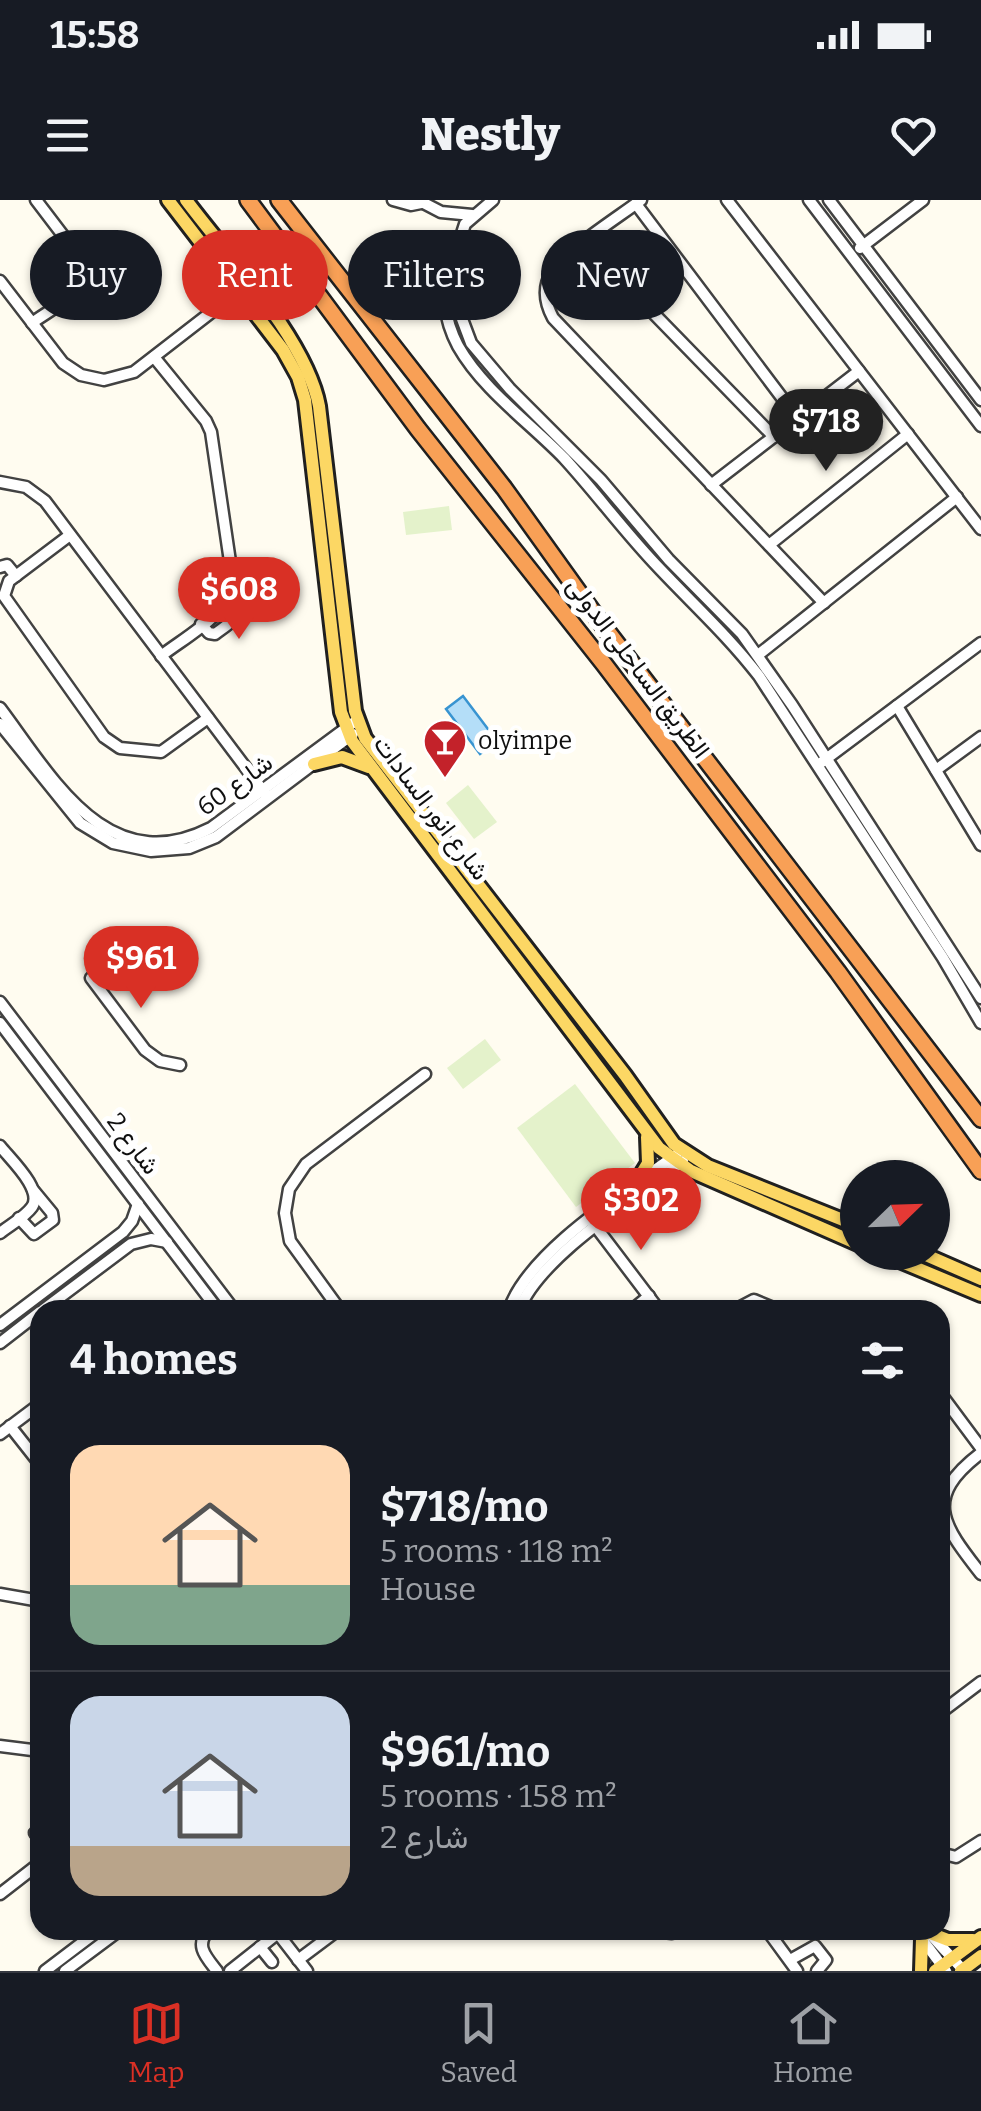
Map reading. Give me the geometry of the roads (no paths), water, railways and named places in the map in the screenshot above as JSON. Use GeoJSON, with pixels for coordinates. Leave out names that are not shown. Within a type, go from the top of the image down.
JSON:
{"type":"FeatureCollection","features":[{"type":"Feature","properties":{"kind":"highway","name":"الطريق الساحلى الدولى"},"geometry":{"type":"LineString","coordinates":[[248,200],[838,972],[981,1171]]}},
{"type":"Feature","properties":{"kind":"highway","name":"الطريق الساحلى الدولى"},"geometry":{"type":"LineString","coordinates":[[279,200],[504,488],[675,721],[981,1119]]}},
{"type":"Feature","properties":{"kind":"highway"},"geometry":{"type":"LineString","coordinates":[[367,360],[386,335]]}},
{"type":"Feature","properties":{"kind":"highway"},"geometry":{"type":"LineString","coordinates":[[367,360],[397,350]]}},
{"type":"Feature","properties":{"kind":"main road","name":"شارع انور السادات"},"geometry":{"type":"LineString","coordinates":[[168,200],[194,230]]}},
{"type":"Feature","properties":{"kind":"main road","name":"شارع انور السادات"},"geometry":{"type":"LineString","coordinates":[[186,200],[205,230]]}},
{"type":"Feature","properties":{"kind":"main road","name":"شارع انور السادات"},"geometry":{"type":"LineString","coordinates":[[273,320],[296,345],[313,380],[326,532],[353,728],[374,772],[644,1130],[680,1157],[840,1235]]}},
{"type":"Feature","properties":{"kind":"main road","name":"شارع انور السادات"},"geometry":{"type":"LineString","coordinates":[[353,728],[625,1075],[680,1157],[840,1219]]}},
{"type":"Feature","properties":{"kind":"main road"},"geometry":{"type":"LineString","coordinates":[[314,764],[342,757],[356,760],[374,772]]}},
{"type":"Feature","properties":{"kind":"main road"},"geometry":{"type":"LineString","coordinates":[[634,1186],[646,1170],[649,1156],[644,1130]]}},
{"type":"Feature","properties":{"kind":"main road"},"geometry":{"type":"LineString","coordinates":[[950,1266],[981,1279]]}},
{"type":"Feature","properties":{"kind":"main road"},"geometry":{"type":"LineString","coordinates":[[921,1270],[981,1295]]}},
{"type":"Feature","properties":{"kind":"main road"},"geometry":{"type":"LineString","coordinates":[[950,1940],[980,1937]]}},
{"type":"Feature","properties":{"kind":"main road"},"geometry":{"type":"LineString","coordinates":[[944,1966],[980,1937]]}},
{"type":"Feature","properties":{"kind":"main road"},"geometry":{"type":"LineString","coordinates":[[921,1971],[923,1940]]}},
{"type":"Feature","properties":{"kind":"main road"},"geometry":{"type":"LineString","coordinates":[[963,1971],[981,1956]]}},
{"type":"Feature","properties":{"kind":"street"},"geometry":{"type":"LineString","coordinates":[[36,200],[59,230]]}},
{"type":"Feature","properties":{"kind":"street"},"geometry":{"type":"LineString","coordinates":[[392,200],[411,205],[420,202],[451,214],[472,215]]}},
{"type":"Feature","properties":{"kind":"street"},"geometry":{"type":"LineString","coordinates":[[463,230],[472,215],[493,200]]}},
{"type":"Feature","properties":{"kind":"street"},"geometry":{"type":"LineString","coordinates":[[727,200],[981,528]]}},
{"type":"Feature","properties":{"kind":"street"},"geometry":{"type":"LineString","coordinates":[[809,200],[981,426]]}},
{"type":"Feature","properties":{"kind":"street"},"geometry":{"type":"LineString","coordinates":[[830,200],[981,400]]}},
{"type":"Feature","properties":{"kind":"street"},"geometry":{"type":"LineString","coordinates":[[851,255],[923,200]]}},
{"type":"Feature","properties":{"kind":"street"},"geometry":{"type":"LineString","coordinates":[[602,230],[638,202],[798,419]]}},
{"type":"Feature","properties":{"kind":"street"},"geometry":{"type":"LineString","coordinates":[[0,281],[62,363],[91,379],[123,377],[202,320]]}},
{"type":"Feature","properties":{"kind":"street"},"geometry":{"type":"LineString","coordinates":[[32,323],[36,320]]}},
{"type":"Feature","properties":{"kind":"street"},"geometry":{"type":"LineString","coordinates":[[449,320],[469,362],[734,642],[822,762],[981,998]]}},
{"type":"Feature","properties":{"kind":"street"},"geometry":{"type":"LineString","coordinates":[[463,320],[465,331],[479,354],[581,458],[758,655],[981,1024]]}},
{"type":"Feature","properties":{"kind":"street"},"geometry":{"type":"LineString","coordinates":[[555,320],[824,603]]}},
{"type":"Feature","properties":{"kind":"street"},"geometry":{"type":"LineString","coordinates":[[660,320],[774,437]]}},
{"type":"Feature","properties":{"kind":"street"},"geometry":{"type":"LineString","coordinates":[[154,358],[211,432],[233,576],[232,594],[238,612],[216,634],[209,634],[201,624]]}},
{"type":"Feature","properties":{"kind":"street"},"geometry":{"type":"LineString","coordinates":[[712,484],[860,371]]}},
{"type":"Feature","properties":{"kind":"street"},"geometry":{"type":"LineString","coordinates":[[769,545],[908,434]]}},
{"type":"Feature","properties":{"kind":"street"},"geometry":{"type":"LineString","coordinates":[[0,482],[20,485],[37,494],[266,794]]}},
{"type":"Feature","properties":{"kind":"street"},"geometry":{"type":"LineString","coordinates":[[758,655],[957,497]]}},
{"type":"Feature","properties":{"kind":"street"},"geometry":{"type":"LineString","coordinates":[[70,534],[16,576],[5,588],[5,600],[112,744],[161,752],[208,718]]}},
{"type":"Feature","properties":{"kind":"street"},"geometry":{"type":"LineString","coordinates":[[0,566],[7,565],[16,576]]}},
{"type":"Feature","properties":{"kind":"street"},"geometry":{"type":"LineString","coordinates":[[161,656],[223,607],[232,594]]}},
{"type":"Feature","properties":{"kind":"street"},"geometry":{"type":"LineString","coordinates":[[822,762],[981,644]]}},
{"type":"Feature","properties":{"kind":"street"},"geometry":{"type":"LineString","coordinates":[[897,706],[980,840]]}},
{"type":"Feature","properties":{"kind":"street","name":"شارع 60"},"geometry":{"type":"LineString","coordinates":[[0,708],[79,810],[126,838],[164,842],[193,836],[219,823],[314,764],[353,728]]}},
{"type":"Feature","properties":{"kind":"street","name":"شارع 60"},"geometry":{"type":"LineString","coordinates":[[0,724],[72,817],[122,846],[160,852],[198,844],[224,832],[266,794],[353,728]]}},
{"type":"Feature","properties":{"kind":"street"},"geometry":{"type":"LineString","coordinates":[[936,770],[981,737]]}},
{"type":"Feature","properties":{"kind":"street"},"geometry":{"type":"LineString","coordinates":[[91,978],[146,1050],[160,1060],[180,1064]]}},
{"type":"Feature","properties":{"kind":"street","name":"شارع 2"},"geometry":{"type":"LineString","coordinates":[[0,1002],[138,1204],[210,1300]]}},
{"type":"Feature","properties":{"kind":"street","name":"شارع 2"},"geometry":{"type":"LineString","coordinates":[[0,1023],[226,1300]]}},
{"type":"Feature","properties":{"kind":"street"},"geometry":{"type":"LineString","coordinates":[[333,1300],[290,1241],[285,1213],[289,1190],[312,1160],[425,1074]]}},
{"type":"Feature","properties":{"kind":"street"},"geometry":{"type":"LineString","coordinates":[[0,1146],[52,1213],[53,1220],[34,1234],[19,1218]]}},
{"type":"Feature","properties":{"kind":"street"},"geometry":{"type":"LineString","coordinates":[[525,1300],[540,1272],[634,1186],[680,1157]]}},
{"type":"Feature","properties":{"kind":"street"},"geometry":{"type":"LineString","coordinates":[[513,1300],[533,1267],[680,1157]]}},
{"type":"Feature","properties":{"kind":"street"},"geometry":{"type":"LineString","coordinates":[[0,1232],[33,1206],[32,1188]]}},
{"type":"Feature","properties":{"kind":"street"},"geometry":{"type":"LineString","coordinates":[[33,1300],[125,1230],[138,1204]]}},
{"type":"Feature","properties":{"kind":"street"},"geometry":{"type":"LineString","coordinates":[[593,1224],[652,1300]]}},
{"type":"Feature","properties":{"kind":"street"},"geometry":{"type":"LineString","coordinates":[[125,1230],[134,1242]]}},
{"type":"Feature","properties":{"kind":"street"},"geometry":{"type":"LineString","coordinates":[[57,1300],[134,1242],[167,1242]]}},
{"type":"Feature","properties":{"kind":"street"},"geometry":{"type":"LineString","coordinates":[[644,1300],[649,1296]]}},
{"type":"Feature","properties":{"kind":"street"},"geometry":{"type":"LineString","coordinates":[[0,1325],[30,1302]]}},
{"type":"Feature","properties":{"kind":"street"},"geometry":{"type":"LineString","coordinates":[[0,1342],[30,1320]]}},
{"type":"Feature","properties":{"kind":"street"},"geometry":{"type":"LineString","coordinates":[[950,1407],[981,1450],[953,1477],[950,1486]]}},
{"type":"Feature","properties":{"kind":"street"},"geometry":{"type":"LineString","coordinates":[[30,1411],[5,1430],[30,1454]]}},
{"type":"Feature","properties":{"kind":"street"},"geometry":{"type":"LineString","coordinates":[[950,1530],[981,1574]]}},
{"type":"Feature","properties":{"kind":"street"},"geometry":{"type":"LineString","coordinates":[[0,1594],[30,1598]]}},
{"type":"Feature","properties":{"kind":"street"},"geometry":{"type":"LineString","coordinates":[[950,1705],[981,1682]]}},
{"type":"Feature","properties":{"kind":"street"},"geometry":{"type":"LineString","coordinates":[[0,1746],[30,1750]]}},
{"type":"Feature","properties":{"kind":"street"},"geometry":{"type":"LineString","coordinates":[[950,1856],[956,1857],[981,1841]]}},
{"type":"Feature","properties":{"kind":"street"},"geometry":{"type":"LineString","coordinates":[[0,1894],[30,1872]]}},
{"type":"Feature","properties":{"kind":"street"},"geometry":{"type":"LineString","coordinates":[[45,1971],[87,1940]]}},
{"type":"Feature","properties":{"kind":"street"},"geometry":{"type":"LineString","coordinates":[[66,1971],[107,1940]]}},
{"type":"Feature","properties":{"kind":"street"},"geometry":{"type":"LineString","coordinates":[[203,1940],[202,1948],[217,1971]]}},
{"type":"Feature","properties":{"kind":"street"},"geometry":{"type":"LineString","coordinates":[[230,1971],[268,1940]]}},
{"type":"Feature","properties":{"kind":"street"},"geometry":{"type":"LineString","coordinates":[[283,1940],[306,1971]]}},
{"type":"Feature","properties":{"kind":"street"},"geometry":{"type":"LineString","coordinates":[[298,1960],[325,1940]]}},
{"type":"Feature","properties":{"kind":"street"},"geometry":{"type":"LineString","coordinates":[[775,1940],[798,1971]]}},
{"type":"Feature","properties":{"kind":"street"},"geometry":{"type":"LineString","coordinates":[[928,1940],[944,1966],[963,1971]]}},
{"type":"Feature","properties":{"kind":"street"},"geometry":{"type":"LineString","coordinates":[[790,1960],[814,1946],[826,1960],[817,1971]]}},
{"type":"Feature","properties":{"kind":"street"},"geometry":{"type":"LineString","coordinates":[[260,1947],[272,1962]]}},
{"type":"Feature","properties":{"kind":"water"},"geometry":{"type":"Polygon","coordinates":[[[463,696],[497,741],[480,754],[446,709],[463,696]]]}},
{"type":"Feature","properties":{"kind":"place","name":"olyimpe"},"geometry":{"type":"Point","coordinates":[445,779]}}]}
